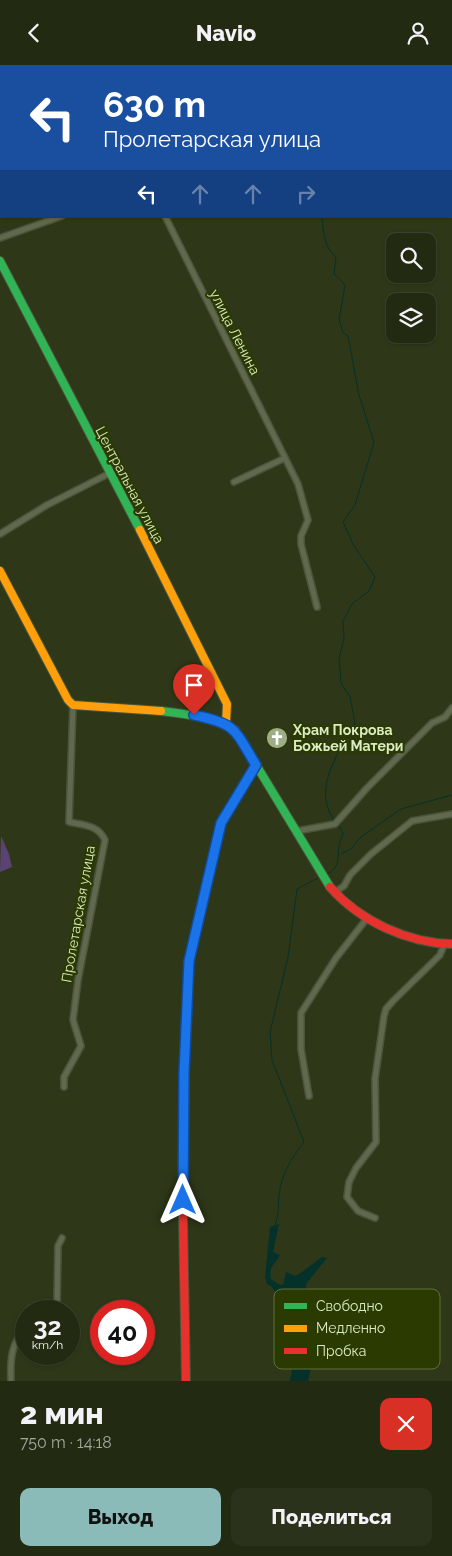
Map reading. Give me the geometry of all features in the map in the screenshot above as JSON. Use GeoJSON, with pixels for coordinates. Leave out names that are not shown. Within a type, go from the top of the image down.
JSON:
{"type":"FeatureCollection","features":[{"type":"Feature","properties":{"kind":"street"},"geometry":{"type":"LineString","coordinates":[[0,238],[59,217]]}},
{"type":"Feature","properties":{"kind":"street","name":"улица Ленина"},"geometry":{"type":"LineString","coordinates":[[165,217],[298,484],[308,521],[301,536],[301,544],[317,607]]}},
{"type":"Feature","properties":{"kind":"street","name":"Центральная улица"},"geometry":{"type":"LineString","coordinates":[[0,261],[170,588],[227,704],[226,723]]}},
{"type":"Feature","properties":{"kind":"street"},"geometry":{"type":"LineString","coordinates":[[234,482],[285,458]]}},
{"type":"Feature","properties":{"kind":"street"},"geometry":{"type":"LineString","coordinates":[[0,534],[47,505],[110,473]]}},
{"type":"Feature","properties":{"kind":"street"},"geometry":{"type":"LineString","coordinates":[[0,571],[68,701],[73,705],[194,715],[226,723],[235,730],[297,831],[325,881],[335,892],[368,917],[406,936],[448,944],[440,955],[393,1001],[386,1009],[384,1015],[374,1079],[376,1142],[356,1167],[349,1182],[347,1197],[358,1211],[375,1218]]}},
{"type":"Feature","properties":{"kind":"street","name":"Пролетарская улица"},"geometry":{"type":"LineString","coordinates":[[64,1087],[64,1077],[81,1046],[76,1032],[74,1012],[105,840],[101,831],[91,826],[69,822],[73,705]]}},
{"type":"Feature","properties":{"kind":"street"},"geometry":{"type":"LineString","coordinates":[[297,831],[335,824],[366,788],[432,723],[445,717],[452,708]]}},
{"type":"Feature","properties":{"kind":"street"},"geometry":{"type":"LineString","coordinates":[[186,1381],[184,1083],[189,961],[221,823],[256,765]]}},
{"type":"Feature","properties":{"kind":"street"},"geometry":{"type":"LineString","coordinates":[[335,892],[344,887],[350,875],[371,854],[412,821],[452,814]]}},
{"type":"Feature","properties":{"kind":"street"},"geometry":{"type":"LineString","coordinates":[[309,1096],[301,1049],[301,1013],[336,958],[368,917]]}},
{"type":"Feature","properties":{"kind":"street"},"geometry":{"type":"LineString","coordinates":[[56,1300],[58,1246],[62,1238]]}},
{"type":"Feature","properties":{"kind":"street"},"geometry":{"type":"LineString","coordinates":[[11,1381],[12,1350],[15,1343]]}},
{"type":"Feature","properties":{"kind":"shaded area"},"geometry":{"type":"Polygon","coordinates":[[[1,836],[9,854],[12,867],[0,872],[1,836]]]}},
{"type":"Feature","properties":{"kind":"water"},"geometry":{"type":"Polygon","coordinates":[[[279,1224],[273,1252],[280,1255],[271,1268],[270,1275],[271,1279],[278,1284],[283,1285],[286,1272],[295,1276],[322,1257],[327,1258],[306,1284],[307,1289],[274,1290],[267,1284],[265,1278],[270,1227],[279,1224]]]}},
{"type":"Feature","properties":{"kind":"water"},"geometry":{"type":"Polygon","coordinates":[[[310,1369],[308,1381],[290,1381],[292,1370],[310,1369]]]}},
{"type":"Feature","properties":{"kind":"waterway"},"geometry":{"type":"LineString","coordinates":[[322,217],[327,244],[336,257],[334,274],[345,286],[339,319],[343,333],[348,336],[359,395],[374,442],[355,505],[343,522],[353,544],[375,577],[369,591],[352,604],[343,621],[344,639],[339,658],[341,683],[350,697],[355,723],[330,770],[327,783],[325,795],[328,808],[334,820]]}},
{"type":"Feature","properties":{"kind":"waterway"},"geometry":{"type":"LineString","coordinates":[[341,854],[351,849],[361,837],[401,809],[452,795]]}},
{"type":"Feature","properties":{"kind":"waterway"},"geometry":{"type":"LineString","coordinates":[[326,874],[331,872],[337,863],[343,833],[339,826]]}},
{"type":"Feature","properties":{"kind":"waterway"},"geometry":{"type":"LineString","coordinates":[[275,1225],[282,1180],[291,1160],[304,1142],[272,1060],[270,1032],[288,957],[297,889],[318,878]]}},
{"type":"Feature","properties":{"kind":"traffic: fast"},"geometry":{"type":"LineString","coordinates":[[0,261],[140,530]]}},
{"type":"Feature","properties":{"kind":"traffic: fast"},"geometry":{"type":"LineString","coordinates":[[161,711],[208,719],[235,730],[330,887]]}},
{"type":"Feature","properties":{"kind":"traffic: fast"},"geometry":{"type":"LineString","coordinates":[[185,1047],[189,962],[221,823],[256,765]]}},
{"type":"Feature","properties":{"kind":"traffic: slow"},"geometry":{"type":"LineString","coordinates":[[140,530],[227,704],[226,723]]}},
{"type":"Feature","properties":{"kind":"traffic: slow"},"geometry":{"type":"LineString","coordinates":[[0,571],[68,700],[73,705],[161,711]]}},
{"type":"Feature","properties":{"kind":"traffic: jam"},"geometry":{"type":"LineString","coordinates":[[330,887],[355,910],[385,928],[418,939],[452,944]]}},
{"type":"Feature","properties":{"kind":"traffic: jam"},"geometry":{"type":"LineString","coordinates":[[185,1047],[183,1218],[186,1381]]}},
{"type":"Feature","properties":{"kind":"place","name":"Храм Покрова Божьей Матери"},"geometry":{"type":"Point","coordinates":[277,738]}},
{"type":"Feature","properties":{"kind":"route"},"geometry":{"type":"LineString","coordinates":[[183,1200],[184,1073],[189,961],[221,823],[256,765],[235,730],[226,723],[194,715]]}}]}
